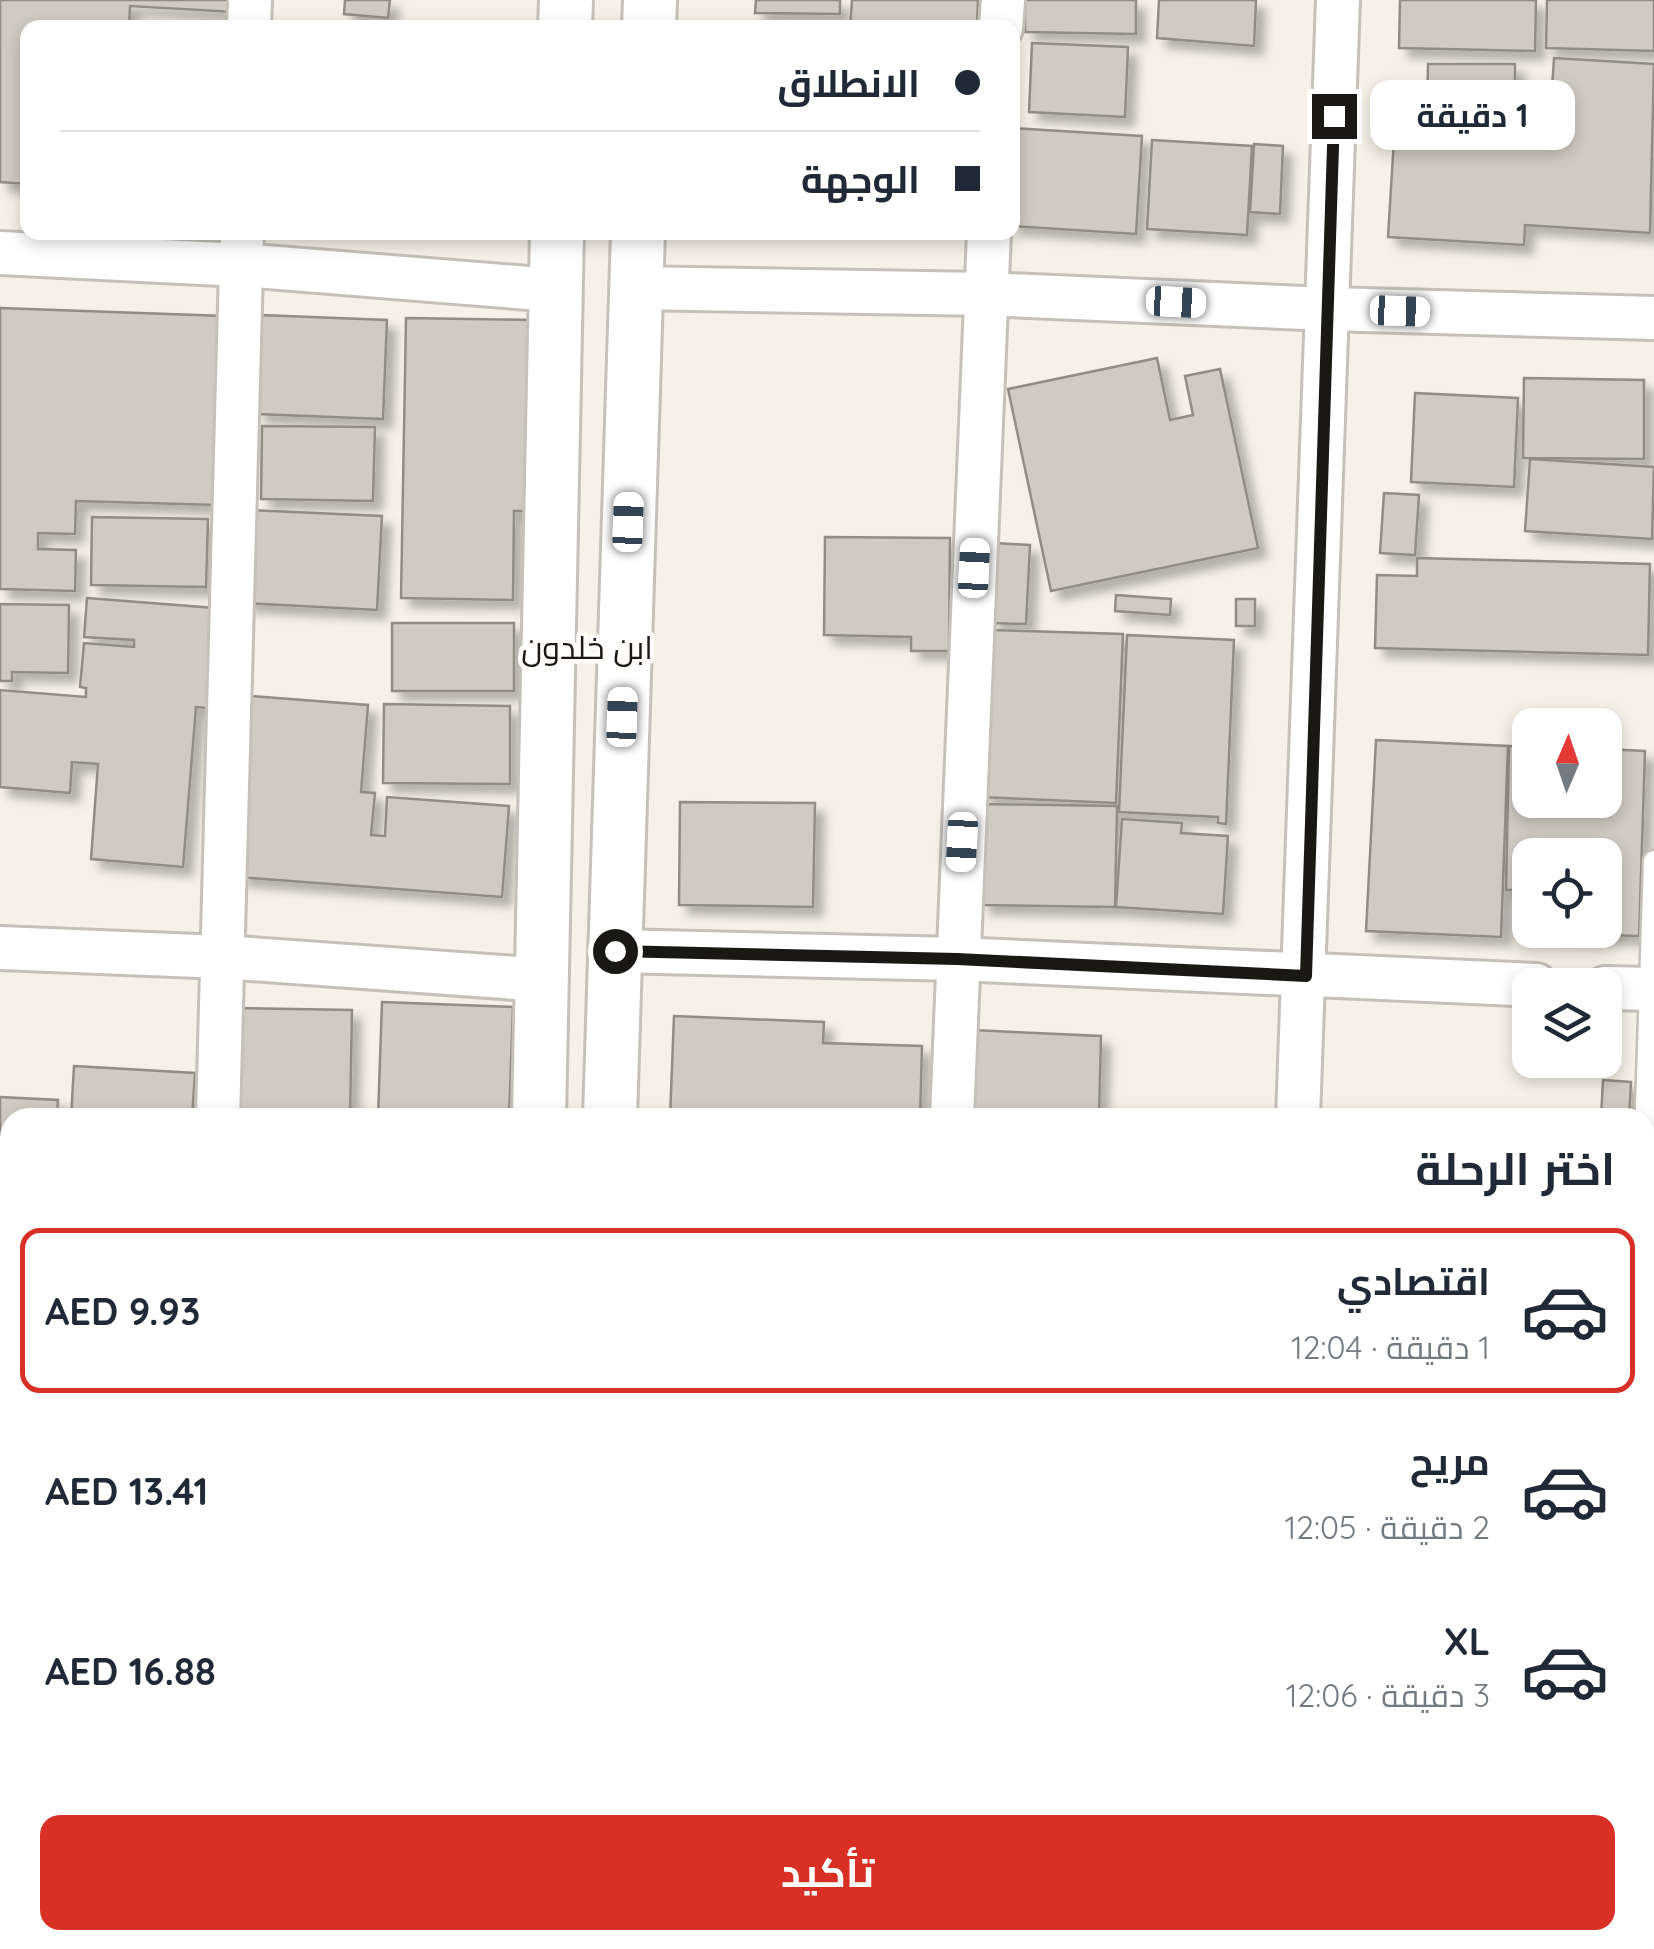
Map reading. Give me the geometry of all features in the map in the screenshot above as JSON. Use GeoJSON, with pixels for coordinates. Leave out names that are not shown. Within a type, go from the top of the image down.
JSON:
{"type":"FeatureCollection","features":[{"type":"Feature","properties":{"kind":"street"},"geometry":{"type":"LineString","coordinates":[[1299,1108],[1338,0]]}},
{"type":"Feature","properties":{"kind":"street"},"geometry":{"type":"LineString","coordinates":[[539,1108],[556,240]]}},
{"type":"Feature","properties":{"kind":"street"},"geometry":{"type":"LineString","coordinates":[[610,1108],[638,240]]}},
{"type":"Feature","properties":{"kind":"street"},"geometry":{"type":"LineString","coordinates":[[952,1108],[988,240]]}},
{"type":"Feature","properties":{"kind":"street"},"geometry":{"type":"LineString","coordinates":[[0,253],[241,249],[554,290]]}},
{"type":"Feature","properties":{"kind":"street"},"geometry":{"type":"LineString","coordinates":[[218,1108],[241,249]]}},
{"type":"Feature","properties":{"kind":"street"},"geometry":{"type":"LineString","coordinates":[[635,288],[985,294],[1654,318]]}},
{"type":"Feature","properties":{"kind":"street"},"geometry":{"type":"LineString","coordinates":[[0,948],[223,957],[544,980]]}},
{"type":"Feature","properties":{"kind":"street"},"geometry":{"type":"LineString","coordinates":[[615,951],[957,959],[1512,984]]}},
{"type":"Feature","properties":{"kind":"street"},"geometry":{"type":"LineString","coordinates":[[1622,988],[1652,989]]}},
{"type":"Feature","properties":{"kind":"lane"},"geometry":{"type":"LineString","coordinates":[[1646,1108],[1654,861]]}},
{"type":"Feature","properties":{"kind":"building"},"geometry":{"type":"Polygon","coordinates":[[[0,0],[235,0],[234,12],[130,6],[129,20],[20,20],[20,183],[0,182],[0,0]]]}},
{"type":"Feature","properties":{"kind":"building"},"geometry":{"type":"Polygon","coordinates":[[[345,0],[390,0],[388,18],[344,14],[345,0]]]}},
{"type":"Feature","properties":{"kind":"building"},"geometry":{"type":"Polygon","coordinates":[[[756,0],[840,0],[840,14],[755,13],[756,0]]]}},
{"type":"Feature","properties":{"kind":"building"},"geometry":{"type":"Polygon","coordinates":[[[852,0],[978,0],[977,20],[851,20],[852,0]]]}},
{"type":"Feature","properties":{"kind":"building"},"geometry":{"type":"Polygon","coordinates":[[[1025,0],[1136,0],[1136,34],[1025,32],[1025,0]]]}},
{"type":"Feature","properties":{"kind":"building"},"geometry":{"type":"Polygon","coordinates":[[[1159,0],[1256,0],[1254,46],[1157,38],[1159,0]]]}},
{"type":"Feature","properties":{"kind":"building"},"geometry":{"type":"Polygon","coordinates":[[[1400,0],[1536,0],[1535,51],[1399,48],[1400,0]]]}},
{"type":"Feature","properties":{"kind":"building"},"geometry":{"type":"Polygon","coordinates":[[[1547,0],[1654,0],[1654,51],[1546,48],[1547,0]]]}},
{"type":"Feature","properties":{"kind":"building"},"geometry":{"type":"Polygon","coordinates":[[[1032,43],[1128,47],[1125,117],[1029,112],[1032,43]]]}},
{"type":"Feature","properties":{"kind":"building"},"geometry":{"type":"Polygon","coordinates":[[[1554,58],[1654,64],[1650,233],[1525,225],[1524,245],[1388,237],[1394,139],[1548,149],[1554,58]]]}},
{"type":"Feature","properties":{"kind":"building"},"geometry":{"type":"Polygon","coordinates":[[[1428,64],[1515,64],[1515,123],[1427,122],[1428,64]]]}},
{"type":"Feature","properties":{"kind":"building"},"geometry":{"type":"Polygon","coordinates":[[[1020,128],[1142,136],[1136,234],[1020,227],[1020,128]]]}},
{"type":"Feature","properties":{"kind":"building"},"geometry":{"type":"Polygon","coordinates":[[[1152,140],[1252,146],[1247,235],[1147,229],[1152,140]]]}},
{"type":"Feature","properties":{"kind":"building"},"geometry":{"type":"Polygon","coordinates":[[[1254,144],[1283,146],[1280,214],[1250,212],[1254,144]]]}},
{"type":"Feature","properties":{"kind":"building"},"geometry":{"type":"Polygon","coordinates":[[[0,308],[224,316],[218,505],[76,501],[75,534],[38,533],[38,549],[76,550],[75,591],[0,589],[0,308]]]}},
{"type":"Feature","properties":{"kind":"building"},"geometry":{"type":"Polygon","coordinates":[[[260,315],[387,320],[383,419],[256,414],[260,315]]]}},
{"type":"Feature","properties":{"kind":"building"},"geometry":{"type":"Polygon","coordinates":[[[406,318],[536,320],[532,511],[514,511],[513,600],[401,598],[406,318]]]}},
{"type":"Feature","properties":{"kind":"building"},"geometry":{"type":"Polygon","coordinates":[[[1157,358],[1170,420],[1193,415],[1185,376],[1220,369],[1258,548],[1051,591],[1008,389],[1157,358]]]}},
{"type":"Feature","properties":{"kind":"building"},"geometry":{"type":"Polygon","coordinates":[[[1524,378],[1644,380],[1644,459],[1523,458],[1524,378]]]}},
{"type":"Feature","properties":{"kind":"building"},"geometry":{"type":"Polygon","coordinates":[[[1415,393],[1518,398],[1514,487],[1411,482],[1415,393]]]}},
{"type":"Feature","properties":{"kind":"building"},"geometry":{"type":"Polygon","coordinates":[[[262,426],[375,427],[373,501],[261,499],[262,426]]]}},
{"type":"Feature","properties":{"kind":"building"},"geometry":{"type":"Polygon","coordinates":[[[1530,459],[1654,467],[1652,539],[1525,531],[1530,459]]]}},
{"type":"Feature","properties":{"kind":"building"},"geometry":{"type":"Polygon","coordinates":[[[1384,493],[1419,495],[1415,555],[1380,553],[1384,493]]]}},
{"type":"Feature","properties":{"kind":"building"},"geometry":{"type":"Polygon","coordinates":[[[249,510],[382,516],[377,610],[244,603],[249,510]]]}},
{"type":"Feature","properties":{"kind":"building"},"geometry":{"type":"Polygon","coordinates":[[[92,517],[208,519],[206,587],[91,585],[92,517]]]}},
{"type":"Feature","properties":{"kind":"building"},"geometry":{"type":"Polygon","coordinates":[[[825,537],[950,538],[949,651],[911,651],[911,637],[824,635],[825,537]]]}},
{"type":"Feature","properties":{"kind":"building"},"geometry":{"type":"Polygon","coordinates":[[[994,543],[1030,545],[1026,624],[990,623],[994,543]]]}},
{"type":"Feature","properties":{"kind":"building"},"geometry":{"type":"Polygon","coordinates":[[[1417,558],[1650,564],[1648,655],[1375,648],[1377,575],[1417,576],[1417,558]]]}},
{"type":"Feature","properties":{"kind":"building"},"geometry":{"type":"Polygon","coordinates":[[[1116,595],[1171,599],[1170,615],[1115,611],[1116,595]]]}},
{"type":"Feature","properties":{"kind":"building"},"geometry":{"type":"Polygon","coordinates":[[[87,598],[215,608],[207,708],[196,707],[183,867],[91,859],[98,764],[72,762],[70,793],[0,787],[0,690],[86,697],[86,688],[80,687],[84,643],[134,647],[134,640],[84,637],[87,598]]]}},
{"type":"Feature","properties":{"kind":"building"},"geometry":{"type":"Polygon","coordinates":[[[1236,599],[1255,599],[1255,626],[1236,626],[1236,599]]]}},
{"type":"Feature","properties":{"kind":"building"},"geometry":{"type":"Polygon","coordinates":[[[0,604],[69,605],[68,673],[12,672],[12,681],[0,681],[0,604]]]}},
{"type":"Feature","properties":{"kind":"building"},"geometry":{"type":"Polygon","coordinates":[[[392,623],[514,623],[514,691],[392,691],[392,623]]]}},
{"type":"Feature","properties":{"kind":"building"},"geometry":{"type":"Polygon","coordinates":[[[989,630],[1123,634],[1116,803],[982,797],[989,630]]]}},
{"type":"Feature","properties":{"kind":"building"},"geometry":{"type":"Polygon","coordinates":[[[1127,635],[1234,640],[1226,824],[1218,823],[1218,817],[1119,812],[1127,635]]]}},
{"type":"Feature","properties":{"kind":"building"},"geometry":{"type":"Polygon","coordinates":[[[251,696],[368,705],[361,792],[375,793],[371,835],[385,836],[387,797],[509,806],[502,897],[238,877],[251,696]]]}},
{"type":"Feature","properties":{"kind":"building"},"geometry":{"type":"Polygon","coordinates":[[[384,704],[510,706],[510,784],[383,783],[384,704]]]}},
{"type":"Feature","properties":{"kind":"building"},"geometry":{"type":"Polygon","coordinates":[[[1376,740],[1508,746],[1501,937],[1366,931],[1376,740]]]}},
{"type":"Feature","properties":{"kind":"building"},"geometry":{"type":"Polygon","coordinates":[[[1509,746],[1512,818],[1622,818],[1622,750],[1645,751],[1639,936],[1622,935],[1622,838],[1512,838],[1512,890],[1506,890],[1509,746]]]}},
{"type":"Feature","properties":{"kind":"building"},"geometry":{"type":"Polygon","coordinates":[[[680,802],[815,803],[813,907],[679,905],[680,802]]]}},
{"type":"Feature","properties":{"kind":"building"},"geometry":{"type":"Polygon","coordinates":[[[983,804],[1117,806],[1115,907],[981,905],[983,804]]]}},
{"type":"Feature","properties":{"kind":"building"},"geometry":{"type":"Polygon","coordinates":[[[1122,819],[1182,823],[1181,833],[1228,836],[1223,914],[1116,907],[1122,819]]]}},
{"type":"Feature","properties":{"kind":"building"},"geometry":{"type":"Polygon","coordinates":[[[382,1002],[513,1007],[509,1108],[378,1108],[382,1002]]]}},
{"type":"Feature","properties":{"kind":"building"},"geometry":{"type":"Polygon","coordinates":[[[235,1008],[352,1010],[350,1108],[233,1108],[235,1008]]]}},
{"type":"Feature","properties":{"kind":"building"},"geometry":{"type":"Polygon","coordinates":[[[674,1016],[824,1022],[823,1043],[922,1046],[920,1108],[670,1108],[674,1016]]]}},
{"type":"Feature","properties":{"kind":"building"},"geometry":{"type":"Polygon","coordinates":[[[972,1030],[1101,1036],[1099,1108],[969,1108],[972,1030]]]}},
{"type":"Feature","properties":{"kind":"building"},"geometry":{"type":"Polygon","coordinates":[[[74,1066],[195,1073],[193,1108],[72,1108],[74,1066]]]}},
{"type":"Feature","properties":{"kind":"building"},"geometry":{"type":"Polygon","coordinates":[[[1603,1080],[1631,1082],[1630,1108],[1602,1108],[1603,1080]]]}},
{"type":"Feature","properties":{"kind":"building"},"geometry":{"type":"Polygon","coordinates":[[[0,1097],[58,1100],[58,1108],[0,1108],[0,1097]]]}},
{"type":"Feature","properties":{"kind":"district","name":"ابن خلدون"},"geometry":{"type":"Point","coordinates":[587,648]}},
{"type":"Feature","properties":{"kind":"route"},"geometry":{"type":"LineString","coordinates":[[615,951],[957,959],[1306,976],[1334,116]]}}]}
